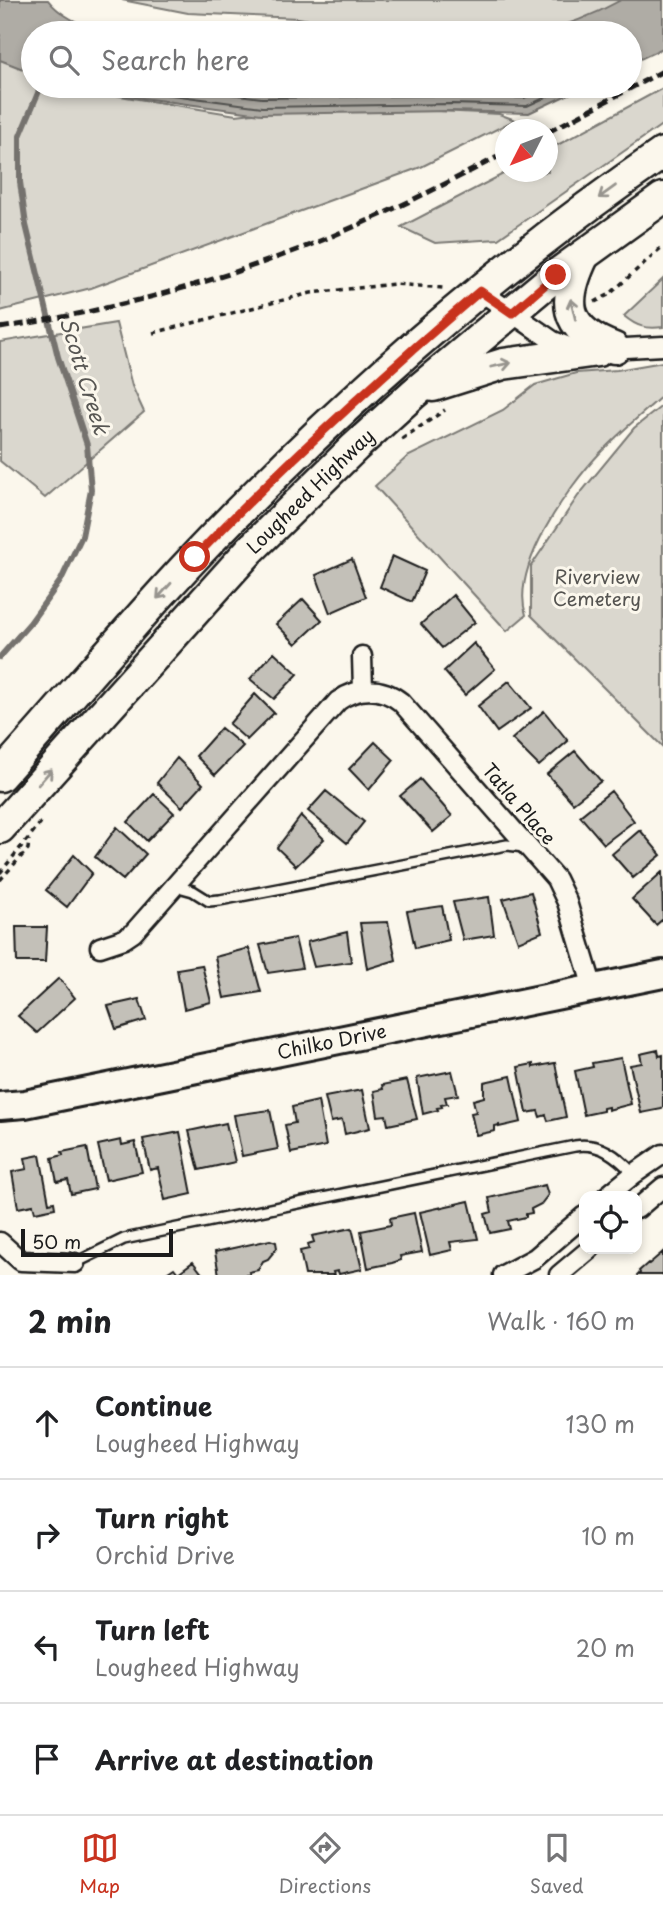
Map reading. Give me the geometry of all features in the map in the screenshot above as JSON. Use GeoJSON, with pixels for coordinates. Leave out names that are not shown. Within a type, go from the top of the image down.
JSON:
{"type":"FeatureCollection","features":[{"type":"Feature","properties":{"kind":"main road","name":"Lougheed Highway"},"geometry":{"type":"LineString","coordinates":[[0,776],[125,634],[248,502],[376,380],[480,291],[589,206],[663,153]]}},
{"type":"Feature","properties":{"kind":"main road","name":"Lougheed Highway"},"geometry":{"type":"LineString","coordinates":[[0,828],[250,550],[355,447],[413,394],[586,252],[663,198]]}},
{"type":"Feature","properties":{"kind":"main road"},"geometry":{"type":"LineString","coordinates":[[586,252],[571,285],[574,318],[587,337],[606,350]]}},
{"type":"Feature","properties":{"kind":"main road"},"geometry":{"type":"LineString","coordinates":[[413,394],[503,364],[606,350]]}},
{"type":"Feature","properties":{"kind":"street"},"geometry":{"type":"LineString","coordinates":[[480,291],[560,345],[585,352],[663,346]]}},
{"type":"Feature","properties":{"kind":"street"},"geometry":{"type":"LineString","coordinates":[[100,947],[130,936],[338,701],[353,692],[363,690],[362,656]]}},
{"type":"Feature","properties":{"kind":"street","name":"Tatla Place"},"geometry":{"type":"LineString","coordinates":[[363,690],[383,692],[401,702],[556,878],[562,889],[593,988]]}},
{"type":"Feature","properties":{"kind":"street","name":"Chilko Drive"},"geometry":{"type":"LineString","coordinates":[[0,1106],[25,1104],[663,974]]}},
{"type":"Feature","properties":{"kind":"street"},"geometry":{"type":"LineString","coordinates":[[613,1191],[663,1154]]}},
{"type":"Feature","properties":{"kind":"street"},"geometry":{"type":"LineString","coordinates":[[642,1205],[663,1187]]}},
{"type":"Feature","properties":{"kind":"street"},"geometry":{"type":"LineString","coordinates":[[503,1275],[535,1258],[579,1220]]}},
{"type":"Feature","properties":{"kind":"street"},"geometry":{"type":"LineString","coordinates":[[0,1242],[21,1261],[75,1263]]}},
{"type":"Feature","properties":{"kind":"street"},"geometry":{"type":"LineString","coordinates":[[559,1275],[584,1254]]}},
{"type":"Feature","properties":{"kind":"lane"},"geometry":{"type":"LineString","coordinates":[[175,886],[193,891],[203,899],[220,900],[507,845],[530,848]]}},
{"type":"Feature","properties":{"kind":"lane"},"geometry":{"type":"LineString","coordinates":[[75,1263],[124,1239],[575,1146],[587,1145],[605,1149],[634,1174]]}},
{"type":"Feature","properties":{"kind":"path"},"geometry":{"type":"LineString","coordinates":[[589,304],[610,294],[663,246]]}},
{"type":"Feature","properties":{"kind":"path"},"geometry":{"type":"LineString","coordinates":[[153,333],[311,293],[395,284],[480,291]]}},
{"type":"Feature","properties":{"kind":"path"},"geometry":{"type":"LineString","coordinates":[[394,444],[453,403]]}},
{"type":"Feature","properties":{"kind":"path"},"geometry":{"type":"LineString","coordinates":[[0,873],[44,818]]}},
{"type":"Feature","properties":{"kind":"path"},"geometry":{"type":"LineString","coordinates":[[0,880],[28,849],[30,838]]}},
{"type":"Feature","properties":{"kind":"green space"},"geometry":{"type":"Polygon","coordinates":[[[122,0],[630,0],[590,21],[316,21],[188,13],[122,0]]]}},
{"type":"Feature","properties":{"kind":"green space"},"geometry":{"type":"Polygon","coordinates":[[[0,55],[21,66],[21,98],[132,98],[236,115],[320,105],[499,114],[512,119],[495,119],[495,130],[421,167],[91,288],[0,311],[0,55]]]}},
{"type":"Feature","properties":{"kind":"green space"},"geometry":{"type":"Polygon","coordinates":[[[663,88],[663,124],[498,239],[435,243],[401,227],[495,178],[495,182],[558,182],[558,145],[663,88]]]}},
{"type":"Feature","properties":{"kind":"green space"},"geometry":{"type":"Polygon","coordinates":[[[663,279],[663,327],[642,326],[624,316],[663,279]]]}},
{"type":"Feature","properties":{"kind":"green space"},"geometry":{"type":"Polygon","coordinates":[[[116,323],[132,386],[144,412],[45,498],[0,461],[0,342],[116,323]]]}},
{"type":"Feature","properties":{"kind":"green space"},"geometry":{"type":"Polygon","coordinates":[[[663,362],[663,395],[586,468],[545,529],[526,575],[523,596],[526,615],[507,631],[375,486],[407,457],[503,410],[535,385],[576,373],[617,370],[663,362]]]}},
{"type":"Feature","properties":{"kind":"green space","name":"Riverview Cemetery"},"geometry":{"type":"Polygon","coordinates":[[[663,405],[663,747],[531,615],[531,566],[578,496],[634,428],[663,405]]]}},
{"type":"Feature","properties":{"kind":"water"},"geometry":{"type":"Polygon","coordinates":[[[0,0],[48,0],[60,12],[75,21],[21,21],[21,68],[0,60],[0,0]]]}},
{"type":"Feature","properties":{"kind":"water"},"geometry":{"type":"Polygon","coordinates":[[[621,0],[663,0],[663,48],[642,58],[642,21],[577,21],[621,0]]]}},
{"type":"Feature","properties":{"kind":"water"},"geometry":{"type":"Polygon","coordinates":[[[142,98],[561,98],[529,113],[451,111],[261,114],[142,98]]]}},
{"type":"Feature","properties":{"kind":"building"},"geometry":{"type":"Polygon","coordinates":[[[392,556],[425,571],[412,602],[380,587],[392,556]]]}},
{"type":"Feature","properties":{"kind":"building"},"geometry":{"type":"Polygon","coordinates":[[[352,559],[366,597],[330,613],[316,575],[352,559]]]}},
{"type":"Feature","properties":{"kind":"building"},"geometry":{"type":"Polygon","coordinates":[[[453,595],[475,622],[442,648],[421,624],[453,595]]]}},
{"type":"Feature","properties":{"kind":"building"},"geometry":{"type":"Polygon","coordinates":[[[303,599],[322,620],[296,644],[276,624],[303,599]]]}},
{"type":"Feature","properties":{"kind":"building"},"geometry":{"type":"Polygon","coordinates":[[[474,643],[495,669],[465,695],[444,671],[474,643]]]}},
{"type":"Feature","properties":{"kind":"building"},"geometry":{"type":"Polygon","coordinates":[[[274,652],[298,674],[274,699],[250,679],[274,652]]]}},
{"type":"Feature","properties":{"kind":"building"},"geometry":{"type":"Polygon","coordinates":[[[509,681],[531,708],[497,732],[478,706],[509,681]]]}},
{"type":"Feature","properties":{"kind":"building"},"geometry":{"type":"Polygon","coordinates":[[[255,694],[274,713],[247,740],[229,724],[255,694]]]}},
{"type":"Feature","properties":{"kind":"building"},"geometry":{"type":"Polygon","coordinates":[[[544,711],[568,741],[539,766],[512,739],[544,711]]]}},
{"type":"Feature","properties":{"kind":"building"},"geometry":{"type":"Polygon","coordinates":[[[221,728],[243,746],[215,775],[196,756],[221,728]]]}},
{"type":"Feature","properties":{"kind":"building"},"geometry":{"type":"Polygon","coordinates":[[[375,742],[394,760],[369,790],[349,769],[375,742]]]}},
{"type":"Feature","properties":{"kind":"building"},"geometry":{"type":"Polygon","coordinates":[[[575,751],[601,781],[573,803],[547,774],[575,751]]]}},
{"type":"Feature","properties":{"kind":"building"},"geometry":{"type":"Polygon","coordinates":[[[177,758],[203,784],[182,807],[157,783],[177,758]]]}},
{"type":"Feature","properties":{"kind":"building"},"geometry":{"type":"Polygon","coordinates":[[[420,779],[452,816],[433,832],[400,796],[420,779]]]}},
{"type":"Feature","properties":{"kind":"building"},"geometry":{"type":"Polygon","coordinates":[[[326,791],[364,822],[347,843],[308,811],[326,791]]]}},
{"type":"Feature","properties":{"kind":"building"},"geometry":{"type":"Polygon","coordinates":[[[611,791],[634,821],[604,844],[580,816],[611,791]]]}},
{"type":"Feature","properties":{"kind":"building"},"geometry":{"type":"Polygon","coordinates":[[[154,794],[174,813],[147,841],[128,822],[154,794]]]}},
{"type":"Feature","properties":{"kind":"building"},"geometry":{"type":"Polygon","coordinates":[[[301,816],[324,839],[296,866],[277,848],[301,816]]]}},
{"type":"Feature","properties":{"kind":"building"},"geometry":{"type":"Polygon","coordinates":[[[117,827],[146,854],[123,880],[95,857],[117,827]]]}},
{"type":"Feature","properties":{"kind":"building"},"geometry":{"type":"Polygon","coordinates":[[[640,830],[661,855],[633,878],[612,854],[640,830]]]}},
{"type":"Feature","properties":{"kind":"building"},"geometry":{"type":"Polygon","coordinates":[[[74,855],[92,873],[67,907],[46,890],[74,855]]]}},
{"type":"Feature","properties":{"kind":"building"},"geometry":{"type":"Polygon","coordinates":[[[662,872],[663,919],[656,925],[632,899],[662,872]]]}},
{"type":"Feature","properties":{"kind":"building"},"geometry":{"type":"Polygon","coordinates":[[[531,892],[542,932],[518,942],[503,899],[531,892]]]}},
{"type":"Feature","properties":{"kind":"building"},"geometry":{"type":"Polygon","coordinates":[[[489,897],[494,935],[463,940],[453,902],[489,897]]]}},
{"type":"Feature","properties":{"kind":"building"},"geometry":{"type":"Polygon","coordinates":[[[442,906],[449,940],[415,948],[407,911],[442,906]]]}},
{"type":"Feature","properties":{"kind":"building"},"geometry":{"type":"Polygon","coordinates":[[[388,922],[396,960],[367,969],[360,923],[388,922]]]}},
{"type":"Feature","properties":{"kind":"building"},"geometry":{"type":"Polygon","coordinates":[[[16,927],[47,927],[45,962],[17,962],[16,927]]]}},
{"type":"Feature","properties":{"kind":"building"},"geometry":{"type":"Polygon","coordinates":[[[347,932],[351,962],[314,967],[307,942],[347,932]]]}},
{"type":"Feature","properties":{"kind":"building"},"geometry":{"type":"Polygon","coordinates":[[[295,938],[302,968],[268,973],[260,945],[295,938]]]}},
{"type":"Feature","properties":{"kind":"building"},"geometry":{"type":"Polygon","coordinates":[[[249,948],[261,992],[224,998],[215,957],[249,948]]]}},
{"type":"Feature","properties":{"kind":"building"},"geometry":{"type":"Polygon","coordinates":[[[202,965],[211,1002],[184,1009],[177,969],[202,965]]]}},
{"type":"Feature","properties":{"kind":"building"},"geometry":{"type":"Polygon","coordinates":[[[59,978],[75,998],[37,1033],[18,1016],[59,978]]]}},
{"type":"Feature","properties":{"kind":"building"},"geometry":{"type":"Polygon","coordinates":[[[139,999],[146,1020],[116,1029],[108,1006],[139,999]]]}},
{"type":"Feature","properties":{"kind":"building"},"geometry":{"type":"Polygon","coordinates":[[[658,1050],[659,1056],[663,1055],[663,1106],[662,1109],[641,1113],[630,1065],[642,1063],[640,1054],[658,1050]]]}},
{"type":"Feature","properties":{"kind":"building"},"geometry":{"type":"Polygon","coordinates":[[[621,1058],[631,1104],[608,1110],[608,1107],[603,1108],[603,1111],[584,1115],[575,1071],[593,1067],[592,1063],[621,1058]]]}},
{"type":"Feature","properties":{"kind":"building"},"geometry":{"type":"Polygon","coordinates":[[[555,1063],[566,1117],[548,1121],[546,1115],[540,1117],[538,1111],[527,1113],[518,1067],[555,1063]]]}},
{"type":"Feature","properties":{"kind":"building"},"geometry":{"type":"Polygon","coordinates":[[[452,1071],[458,1095],[445,1097],[447,1104],[423,1114],[417,1078],[452,1071]]]}},
{"type":"Feature","properties":{"kind":"building"},"geometry":{"type":"Polygon","coordinates":[[[511,1076],[521,1122],[495,1126],[495,1131],[476,1135],[471,1113],[476,1112],[473,1100],[484,1097],[484,1082],[511,1076]]]}},
{"type":"Feature","properties":{"kind":"building"},"geometry":{"type":"Polygon","coordinates":[[[407,1080],[417,1119],[388,1125],[386,1115],[378,1116],[374,1091],[383,1089],[382,1085],[407,1080]]]}},
{"type":"Feature","properties":{"kind":"building"},"geometry":{"type":"Polygon","coordinates":[[[362,1090],[370,1128],[345,1134],[342,1120],[331,1122],[325,1097],[362,1090]]]}},
{"type":"Feature","properties":{"kind":"building"},"geometry":{"type":"Polygon","coordinates":[[[318,1101],[326,1146],[291,1153],[285,1125],[295,1123],[292,1107],[318,1101]]]}},
{"type":"Feature","properties":{"kind":"building"},"geometry":{"type":"Polygon","coordinates":[[[270,1110],[278,1149],[242,1156],[234,1115],[270,1110]]]}},
{"type":"Feature","properties":{"kind":"building"},"geometry":{"type":"Polygon","coordinates":[[[226,1123],[235,1162],[199,1170],[189,1131],[226,1123]]]}},
{"type":"Feature","properties":{"kind":"building"},"geometry":{"type":"Polygon","coordinates":[[[180,1132],[192,1194],[165,1200],[158,1168],[150,1170],[143,1139],[180,1132]]]}},
{"type":"Feature","properties":{"kind":"building"},"geometry":{"type":"Polygon","coordinates":[[[121,1140],[122,1145],[135,1142],[142,1172],[106,1180],[98,1145],[121,1140]]]}},
{"type":"Feature","properties":{"kind":"building"},"geometry":{"type":"Polygon","coordinates":[[[87,1147],[95,1189],[71,1194],[68,1180],[57,1182],[52,1158],[63,1155],[62,1152],[87,1147]]]}},
{"type":"Feature","properties":{"kind":"building"},"geometry":{"type":"Polygon","coordinates":[[[40,1155],[49,1203],[54,1202],[55,1208],[35,1212],[33,1205],[18,1208],[12,1172],[27,1169],[25,1158],[40,1155]]]}},
{"type":"Feature","properties":{"kind":"building"},"geometry":{"type":"Polygon","coordinates":[[[545,1185],[548,1195],[541,1204],[531,1209],[532,1213],[508,1221],[510,1229],[490,1233],[485,1214],[492,1212],[489,1198],[545,1185]]]}},
{"type":"Feature","properties":{"kind":"building"},"geometry":{"type":"Polygon","coordinates":[[[469,1201],[478,1239],[450,1242],[452,1250],[430,1255],[420,1212],[469,1201]]]}},
{"type":"Feature","properties":{"kind":"building"},"geometry":{"type":"Polygon","coordinates":[[[414,1213],[422,1252],[400,1256],[401,1260],[368,1268],[361,1231],[391,1225],[390,1218],[414,1213]]]}},
{"type":"Feature","properties":{"kind":"building"},"geometry":{"type":"Polygon","coordinates":[[[352,1228],[362,1269],[339,1274],[338,1271],[333,1272],[334,1275],[305,1275],[300,1251],[309,1249],[308,1244],[314,1242],[312,1236],[352,1228]]]}},
{"type":"Feature","properties":{"kind":"building"},"geometry":{"type":"Polygon","coordinates":[[[270,1240],[276,1242],[277,1248],[258,1270],[249,1272],[250,1275],[219,1275],[215,1252],[270,1240]]]}},
{"type":"Feature","properties":{"kind":"building"},"geometry":{"type":"Polygon","coordinates":[[[663,1252],[663,1275],[638,1275],[639,1271],[663,1252]]]}},
{"type":"Feature","properties":{"kind":"building"},"geometry":{"type":"Polygon","coordinates":[[[193,1262],[203,1275],[165,1274],[174,1268],[178,1273],[193,1262]]]}},
{"type":"Feature","properties":{"kind":"waterway","name":"Scott Creek"},"geometry":{"type":"LineString","coordinates":[[0,657],[30,623],[61,580],[82,536],[91,490],[87,445],[58,357],[26,225],[20,182],[20,136],[36,98]]}},
{"type":"Feature","properties":{"kind":"railway"},"geometry":{"type":"LineString","coordinates":[[642,82],[663,71]]}},
{"type":"Feature","properties":{"kind":"railway"},"geometry":{"type":"LineString","coordinates":[[558,127],[612,98]]}},
{"type":"Feature","properties":{"kind":"railway"},"geometry":{"type":"LineString","coordinates":[[0,328],[130,302],[195,285],[258,264],[384,213],[495,158]]}},
{"type":"Feature","properties":{"kind":"route"},"geometry":{"type":"LineString","coordinates":[[195,557],[316,435],[480,291],[512,313],[556,275]]}}]}
